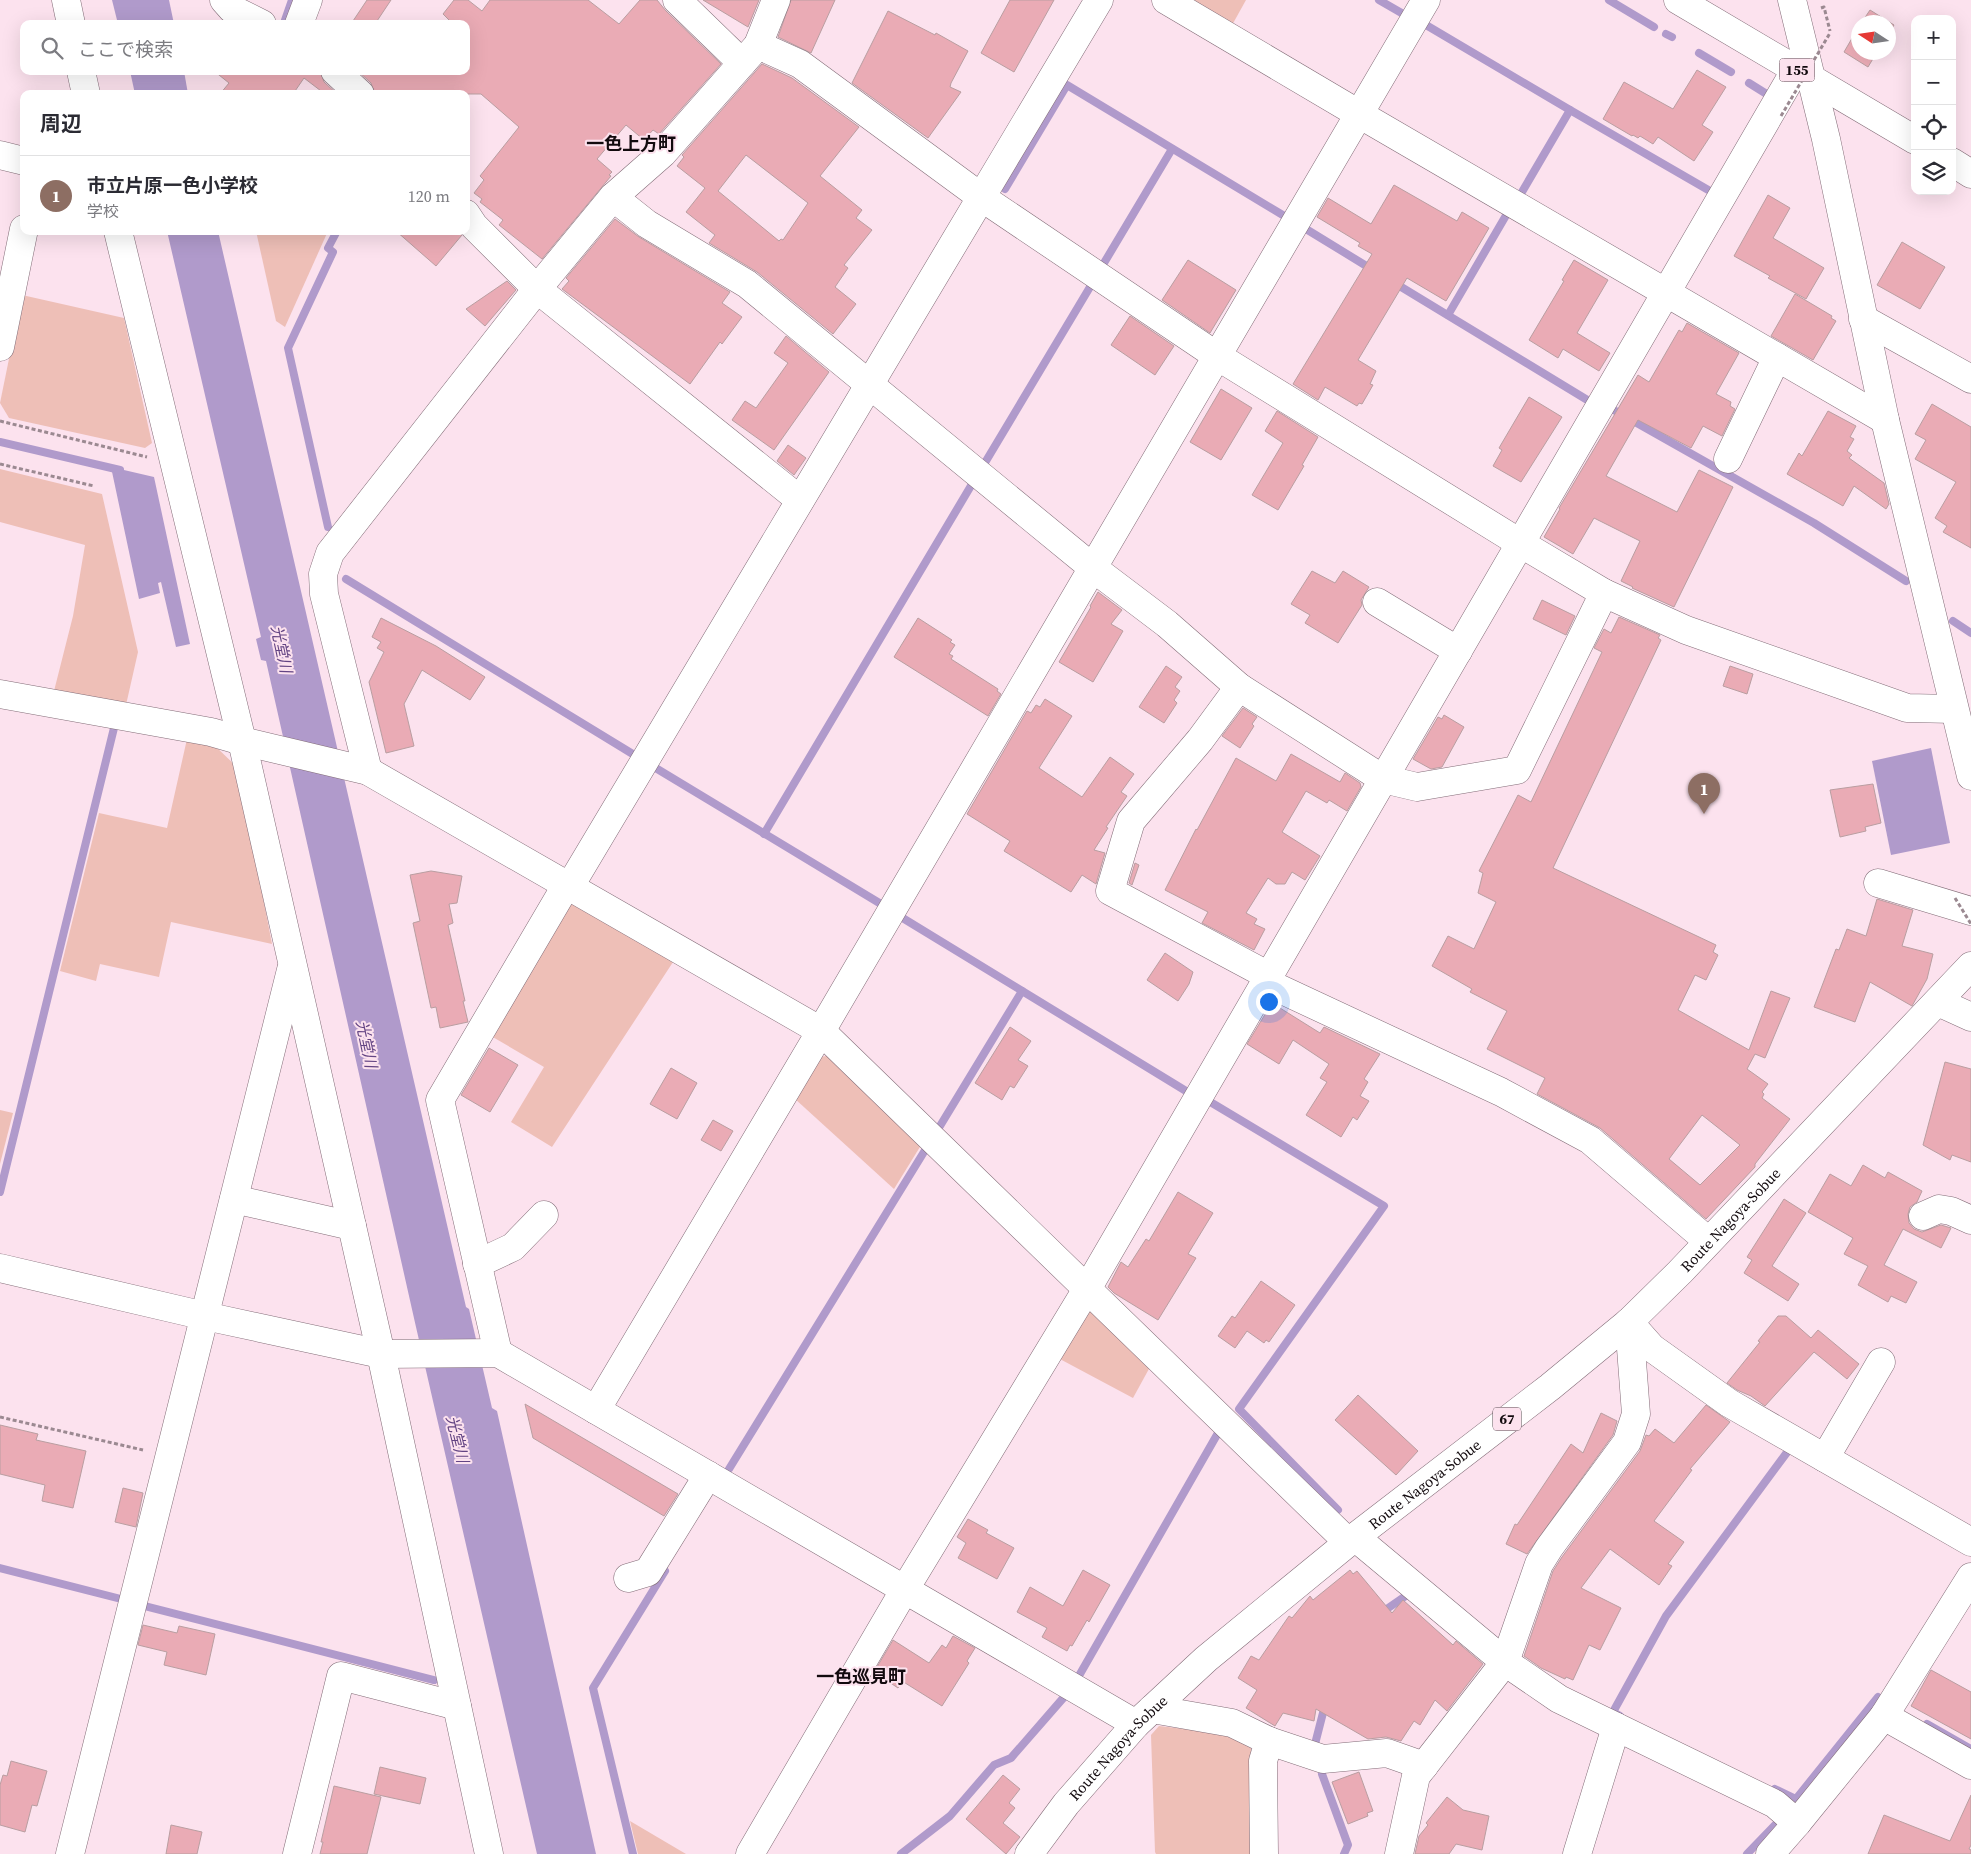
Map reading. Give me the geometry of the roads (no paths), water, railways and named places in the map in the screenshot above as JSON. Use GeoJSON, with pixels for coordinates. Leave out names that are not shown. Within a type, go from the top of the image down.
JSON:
{"type":"FeatureCollection","features":[{"type":"Feature","properties":{"kind":"main road"},"geometry":{"type":"LineString","coordinates":[[66,0],[70,20]]}},
{"type":"Feature","properties":{"kind":"main road"},"geometry":{"type":"LineString","coordinates":[[224,0],[232,9],[254,20]]}},
{"type":"Feature","properties":{"kind":"main road"},"geometry":{"type":"LineString","coordinates":[[300,20],[308,0]]}},
{"type":"Feature","properties":{"kind":"main road"},"geometry":{"type":"LineString","coordinates":[[676,0],[750,54],[800,64],[981,197],[1217,356],[1604,593],[1686,630],[1907,708],[1954,709]]}},
{"type":"Feature","properties":{"kind":"main road"},"geometry":{"type":"LineString","coordinates":[[365,770],[324,594],[323,574],[330,553],[537,289],[612,197],[663,153],[750,54],[776,0]]}},
{"type":"Feature","properties":{"kind":"main road"},"geometry":{"type":"LineString","coordinates":[[496,1353],[440,1100],[1099,0]]}},
{"type":"Feature","properties":{"kind":"main road"},"geometry":{"type":"LineString","coordinates":[[1166,0],[1885,420]]}},
{"type":"Feature","properties":{"kind":"main road"},"geometry":{"type":"LineString","coordinates":[[596,1410],[821,1031],[1426,0]]}},
{"type":"Feature","properties":{"kind":"main road","name":"155"},"geometry":{"type":"LineString","coordinates":[[1678,0],[1911,138]]}},
{"type":"Feature","properties":{"kind":"main road"},"geometry":{"type":"LineString","coordinates":[[1792,0],[1803,74],[1828,148],[1885,420],[1971,776]]}},
{"type":"Feature","properties":{"kind":"main road"},"geometry":{"type":"LineString","coordinates":[[750,1854],[905,1589],[1087,1289],[1666,292],[1803,74]]}},
{"type":"Feature","properties":{"kind":"main road"},"geometry":{"type":"LineString","coordinates":[[82,75],[85,90]]}},
{"type":"Feature","properties":{"kind":"main road"},"geometry":{"type":"LineString","coordinates":[[339,75],[356,90]]}},
{"type":"Feature","properties":{"kind":"main road"},"geometry":{"type":"LineString","coordinates":[[0,155],[20,160]]}},
{"type":"Feature","properties":{"kind":"main road"},"geometry":{"type":"LineString","coordinates":[[612,197],[647,224],[747,284],[870,383],[1093,568],[1167,624],[1238,687],[1383,779],[1417,787],[1517,770],[1604,593]]}},
{"type":"Feature","properties":{"kind":"main road"},"geometry":{"type":"LineString","coordinates":[[470,220],[537,289],[800,500]]}},
{"type":"Feature","properties":{"kind":"main road"},"geometry":{"type":"LineString","coordinates":[[0,347],[23,235]]}},
{"type":"Feature","properties":{"kind":"main road"},"geometry":{"type":"LineString","coordinates":[[119,235],[172,452],[253,744],[293,965],[352,1226],[392,1354],[457,1706],[489,1854]]}},
{"type":"Feature","properties":{"kind":"main road"},"geometry":{"type":"LineString","coordinates":[[1863,319],[1971,379]]}},
{"type":"Feature","properties":{"kind":"main road"},"geometry":{"type":"LineString","coordinates":[[1728,459],[1777,357]]}},
{"type":"Feature","properties":{"kind":"main road"},"geometry":{"type":"LineString","coordinates":[[1377,602],[1458,651]]}},
{"type":"Feature","properties":{"kind":"main road"},"geometry":{"type":"LineString","coordinates":[[1238,687],[1200,740],[1131,821],[1110,891],[1267,979],[1502,1092],[1590,1140],[1708,1241]]}},
{"type":"Feature","properties":{"kind":"main road"},"geometry":{"type":"LineString","coordinates":[[0,694],[211,732],[253,744],[365,770],[821,1031],[1087,1289],[1352,1540],[1505,1662],[1559,1699],[1775,1804],[1797,1823]]}},
{"type":"Feature","properties":{"kind":"main road"},"geometry":{"type":"LineString","coordinates":[[1878,883],[1963,905]]}},
{"type":"Feature","properties":{"kind":"main road"},"geometry":{"type":"LineString","coordinates":[[70,1854],[293,965]]}},
{"type":"Feature","properties":{"kind":"main road","name":"Route Nagoya-Sobue"},"geometry":{"type":"LineString","coordinates":[[1029,1854],[1066,1804],[1144,1716],[1206,1659],[1352,1540],[1550,1387],[1628,1322],[1971,966]]}},
{"type":"Feature","properties":{"kind":"main road"},"geometry":{"type":"LineString","coordinates":[[1938,1002],[1971,1017]]}},
{"type":"Feature","properties":{"kind":"main road"},"geometry":{"type":"LineString","coordinates":[[234,1199],[352,1226]]}},
{"type":"Feature","properties":{"kind":"main road"},"geometry":{"type":"LineString","coordinates":[[1922,1216],[1938,1209],[1951,1211],[1971,1220]]}},
{"type":"Feature","properties":{"kind":"main road"},"geometry":{"type":"LineString","coordinates":[[477,1264],[513,1247],[544,1215]]}},
{"type":"Feature","properties":{"kind":"main road"},"geometry":{"type":"LineString","coordinates":[[0,1268],[205,1316],[392,1354],[496,1353],[905,1589],[1144,1716],[1232,1723],[1269,1741],[1323,1759],[1387,1753],[1424,1766]]}},
{"type":"Feature","properties":{"kind":"main road"},"geometry":{"type":"LineString","coordinates":[[1628,1322],[1652,1348],[1729,1403],[1971,1542]]}},
{"type":"Feature","properties":{"kind":"main road"},"geometry":{"type":"LineString","coordinates":[[1399,1854],[1416,1776],[1505,1662],[1539,1564],[1627,1442],[1636,1414],[1628,1322]]}},
{"type":"Feature","properties":{"kind":"main road"},"geometry":{"type":"LineString","coordinates":[[1825,1458],[1881,1362]]}},
{"type":"Feature","properties":{"kind":"main road"},"geometry":{"type":"LineString","coordinates":[[628,1578],[648,1572],[708,1475]]}},
{"type":"Feature","properties":{"kind":"main road"},"geometry":{"type":"LineString","coordinates":[[1770,1854],[1884,1716],[1971,1577]]}},
{"type":"Feature","properties":{"kind":"main road"},"geometry":{"type":"LineString","coordinates":[[297,1854],[341,1676],[457,1706]]}},
{"type":"Feature","properties":{"kind":"main road"},"geometry":{"type":"LineString","coordinates":[[1884,1716],[1971,1765]]}},
{"type":"Feature","properties":{"kind":"main road"},"geometry":{"type":"LineString","coordinates":[[1577,1854],[1616,1727]]}},
{"type":"Feature","properties":{"kind":"main road"},"geometry":{"type":"LineString","coordinates":[[1264,1854],[1262,1761],[1269,1741]]}},
{"type":"Feature","properties":{"kind":"water"},"geometry":{"type":"Polygon","coordinates":[[[112,0],[169,0],[173,20],[117,20],[112,0]]]}},
{"type":"Feature","properties":{"kind":"water"},"geometry":{"type":"Polygon","coordinates":[[[131,75],[185,75],[187,90],[134,90],[131,75]]]}},
{"type":"Feature","properties":{"kind":"water","name":"光堂川"},"geometry":{"type":"Polygon","coordinates":[[[168,235],[219,235],[466,1307],[469,1309],[492,1408],[497,1411],[596,1854],[537,1854],[266,661],[261,660],[256,639],[261,637],[168,235]]]}},
{"type":"Feature","properties":{"kind":"water"},"geometry":{"type":"Polygon","coordinates":[[[111,467],[154,477],[190,644],[176,647],[161,582],[158,583],[160,593],[139,599],[111,467]]]}},
{"type":"Feature","properties":{"kind":"water"},"geometry":{"type":"Polygon","coordinates":[[[1931,748],[1950,843],[1891,855],[1872,761],[1931,748]]]}},
{"type":"Feature","properties":{"kind":"waterway"},"geometry":{"type":"LineString","coordinates":[[285,20],[292,0]]}},
{"type":"Feature","properties":{"kind":"waterway"},"geometry":{"type":"LineString","coordinates":[[1379,0],[1405,15]]}},
{"type":"Feature","properties":{"kind":"waterway"},"geometry":{"type":"LineString","coordinates":[[1609,0],[1654,27]]}},
{"type":"Feature","properties":{"kind":"waterway"},"geometry":{"type":"LineString","coordinates":[[1426,25],[1570,110]]}},
{"type":"Feature","properties":{"kind":"waterway"},"geometry":{"type":"LineString","coordinates":[[1666,34],[1672,37]]}},
{"type":"Feature","properties":{"kind":"waterway"},"geometry":{"type":"LineString","coordinates":[[1699,53],[1731,72]]}},
{"type":"Feature","properties":{"kind":"waterway"},"geometry":{"type":"LineString","coordinates":[[1749,83],[1765,93]]}},
{"type":"Feature","properties":{"kind":"waterway"},"geometry":{"type":"LineString","coordinates":[[1005,189],[1067,85],[1286,217]]}},
{"type":"Feature","properties":{"kind":"waterway"},"geometry":{"type":"LineString","coordinates":[[1519,197],[1570,110],[1710,191]]}},
{"type":"Feature","properties":{"kind":"waterway"},"geometry":{"type":"LineString","coordinates":[[1101,268],[1172,149]]}},
{"type":"Feature","properties":{"kind":"waterway"},"geometry":{"type":"LineString","coordinates":[[1448,315],[1508,212]]}},
{"type":"Feature","properties":{"kind":"waterway"},"geometry":{"type":"LineString","coordinates":[[1306,229],[1373,270]]}},
{"type":"Feature","properties":{"kind":"waterway"},"geometry":{"type":"LineString","coordinates":[[328,527],[288,348],[333,252],[328,248],[335,235]]}},
{"type":"Feature","properties":{"kind":"waterway"},"geometry":{"type":"LineString","coordinates":[[1393,282],[1589,401]]}},
{"type":"Feature","properties":{"kind":"waterway"},"geometry":{"type":"LineString","coordinates":[[983,466],[1090,287]]}},
{"type":"Feature","properties":{"kind":"waterway"},"geometry":{"type":"LineString","coordinates":[[1612,409],[1814,523],[1906,581]]}},
{"type":"Feature","properties":{"kind":"waterway"},"geometry":{"type":"LineString","coordinates":[[0,442],[120,470]]}},
{"type":"Feature","properties":{"kind":"waterway"},"geometry":{"type":"LineString","coordinates":[[764,834],[975,479]]}},
{"type":"Feature","properties":{"kind":"waterway"},"geometry":{"type":"LineString","coordinates":[[346,579],[636,756]]}},
{"type":"Feature","properties":{"kind":"waterway"},"geometry":{"type":"LineString","coordinates":[[1953,621],[1971,633]]}},
{"type":"Feature","properties":{"kind":"waterway"},"geometry":{"type":"LineString","coordinates":[[0,1192],[114,728]]}},
{"type":"Feature","properties":{"kind":"waterway"},"geometry":{"type":"LineString","coordinates":[[654,767],[881,904]]}},
{"type":"Feature","properties":{"kind":"waterway"},"geometry":{"type":"LineString","coordinates":[[901,917],[1186,1091]]}},
{"type":"Feature","properties":{"kind":"waterway"},"geometry":{"type":"LineString","coordinates":[[940,1126],[1022,991]]}},
{"type":"Feature","properties":{"kind":"waterway"},"geometry":{"type":"LineString","coordinates":[[1207,1100],[1384,1206],[1239,1409],[1338,1510]]}},
{"type":"Feature","properties":{"kind":"waterway"},"geometry":{"type":"LineString","coordinates":[[729,1469],[927,1147]]}},
{"type":"Feature","properties":{"kind":"waterway"},"geometry":{"type":"LineString","coordinates":[[1080,1674],[1218,1433]]}},
{"type":"Feature","properties":{"kind":"waterway"},"geometry":{"type":"LineString","coordinates":[[1620,1716],[1613,1712],[1666,1616],[1788,1451]]}},
{"type":"Feature","properties":{"kind":"waterway"},"geometry":{"type":"LineString","coordinates":[[0,1568],[121,1599]]}},
{"type":"Feature","properties":{"kind":"waterway"},"geometry":{"type":"LineString","coordinates":[[633,1854],[593,1688],[665,1571]]}},
{"type":"Feature","properties":{"kind":"waterway"},"geometry":{"type":"LineString","coordinates":[[1381,1613],[1407,1595]]}},
{"type":"Feature","properties":{"kind":"waterway"},"geometry":{"type":"LineString","coordinates":[[145,1606],[434,1680]]}},
{"type":"Feature","properties":{"kind":"waterway"},"geometry":{"type":"LineString","coordinates":[[901,1854],[950,1816],[994,1765],[1011,1758],[1065,1696]]}},
{"type":"Feature","properties":{"kind":"waterway"},"geometry":{"type":"LineString","coordinates":[[1775,1789],[1796,1799],[1878,1697]]}},
{"type":"Feature","properties":{"kind":"waterway"},"geometry":{"type":"LineString","coordinates":[[1315,1744],[1325,1705]]}},
{"type":"Feature","properties":{"kind":"waterway"},"geometry":{"type":"LineString","coordinates":[[1927,1724],[1971,1749]]}},
{"type":"Feature","properties":{"kind":"waterway"},"geometry":{"type":"LineString","coordinates":[[1322,1774],[1348,1845],[1344,1854]]}},
{"type":"Feature","properties":{"kind":"waterway"},"geometry":{"type":"LineString","coordinates":[[1747,1854],[1775,1825]]}},
{"type":"Feature","properties":{"kind":"place","name":"市立片原一色小学校"},"geometry":{"type":"Point","coordinates":[1704,814]}},
{"type":"Feature","properties":{"kind":"district","name":"一色上方町"},"geometry":{"type":"Point","coordinates":[631,143]}},
{"type":"Feature","properties":{"kind":"district","name":"一色巡見町"},"geometry":{"type":"Point","coordinates":[861,1676]}}]}
